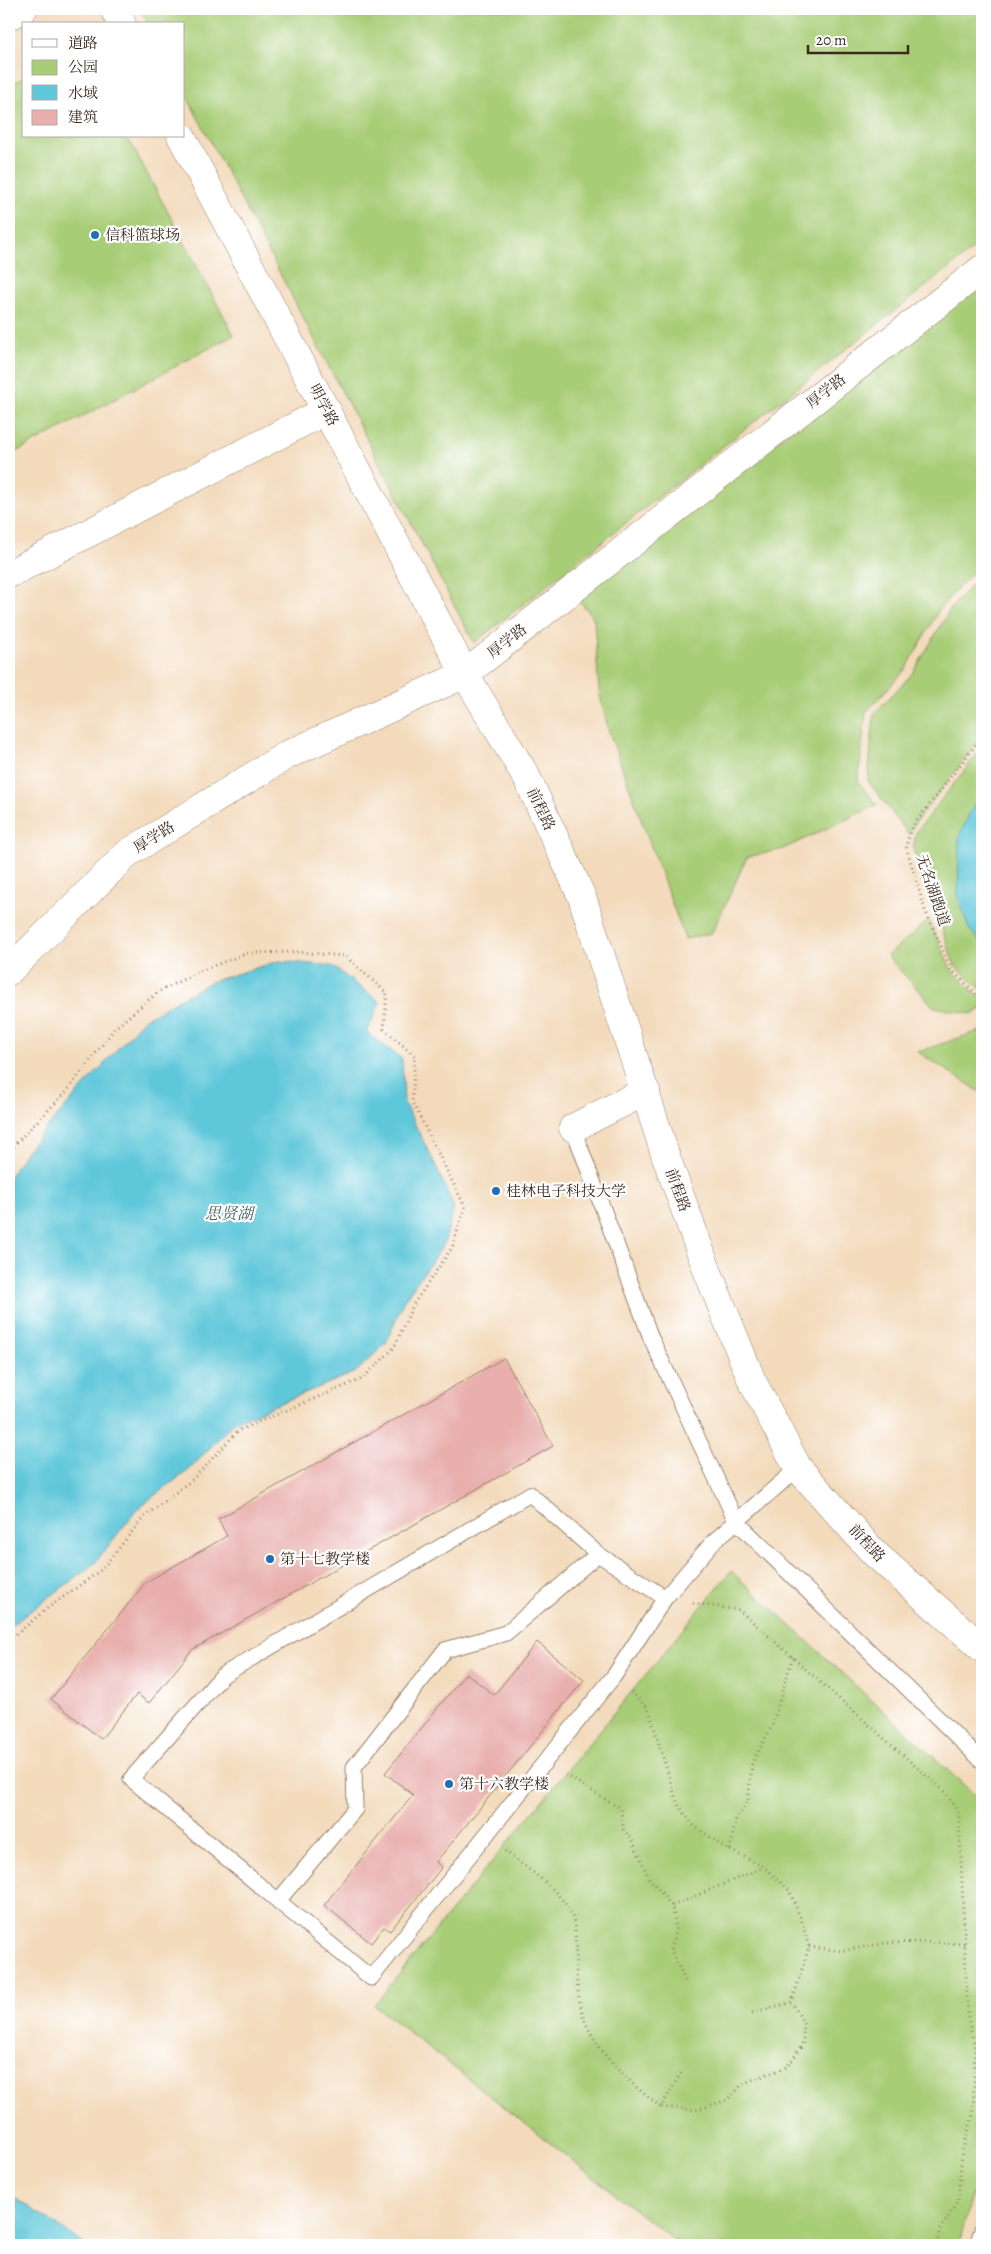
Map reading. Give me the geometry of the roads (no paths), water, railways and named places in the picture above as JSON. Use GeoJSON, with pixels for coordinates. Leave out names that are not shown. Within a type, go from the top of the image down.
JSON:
{"type":"FeatureCollection","features":[{"type":"Feature","properties":{"kind":"street"},"geometry":{"type":"LineString","coordinates":[[9,16],[22,9]]}},
{"type":"Feature","properties":{"kind":"street"},"geometry":{"type":"LineString","coordinates":[[114,9],[121,22]]}},
{"type":"Feature","properties":{"kind":"street","name":"明学路"},"geometry":{"type":"LineString","coordinates":[[182,138],[465,674]]}},
{"type":"Feature","properties":{"kind":"street","name":"厚学路"},"geometry":{"type":"LineString","coordinates":[[9,971],[128,853],[288,755],[465,674],[982,269]]}},
{"type":"Feature","properties":{"kind":"street"},"geometry":{"type":"LineString","coordinates":[[9,574],[327,410]]}},
{"type":"Feature","properties":{"kind":"street","name":"前程路"},"geometry":{"type":"LineString","coordinates":[[465,674],[527,778],[582,897],[665,1154],[711,1279],[752,1380],[798,1468],[874,1553],[982,1648]]}},
{"type":"Feature","properties":{"kind":"street"},"geometry":{"type":"LineString","coordinates":[[573,1128],[646,1091]]}},
{"type":"Feature","properties":{"kind":"lane"},"geometry":{"type":"LineString","coordinates":[[573,1128],[651,1338],[736,1521],[982,1761]]}},
{"type":"Feature","properties":{"kind":"lane"},"geometry":{"type":"LineString","coordinates":[[665,1598],[598,1554],[530,1494],[223,1675],[131,1779],[372,1978],[614,1676],[665,1598],[713,1542],[798,1468]]}},
{"type":"Feature","properties":{"kind":"lane"},"geometry":{"type":"LineString","coordinates":[[278,1901],[355,1809],[354,1767],[445,1650],[506,1633],[598,1554]]}},
{"type":"Feature","properties":{"kind":"lane"},"geometry":{"type":"LineString","coordinates":[[977,2245],[982,2230]]}},
{"type":"Feature","properties":{"kind":"water"},"geometry":{"type":"Polygon","coordinates":[[[982,794],[982,943],[969,929],[958,896],[959,836],[971,810],[982,794]]]}},
{"type":"Feature","properties":{"kind":"water","name":"思贤湖"},"geometry":{"type":"Polygon","coordinates":[[[279,961],[332,966],[380,1002],[367,1033],[402,1059],[404,1103],[434,1162],[454,1208],[444,1244],[404,1300],[386,1343],[356,1372],[234,1422],[189,1470],[138,1508],[94,1564],[9,1627],[9,1178],[26,1151],[144,1019],[210,982],[279,961]]]}},
{"type":"Feature","properties":{"kind":"water"},"geometry":{"type":"Polygon","coordinates":[[[9,2194],[86,2245],[9,2245],[9,2194]]]}},
{"type":"Feature","properties":{"kind":"place","name":"信科篮球场"},"geometry":{"type":"Point","coordinates":[95,235]}},
{"type":"Feature","properties":{"kind":"place","name":"桂林电子科技大学"},"geometry":{"type":"Point","coordinates":[496,1191]}},
{"type":"Feature","properties":{"kind":"place","name":"第十七教学楼"},"geometry":{"type":"Point","coordinates":[270,1559]}},
{"type":"Feature","properties":{"kind":"place","name":"第十六教学楼"},"geometry":{"type":"Point","coordinates":[449,1784]}}]}
